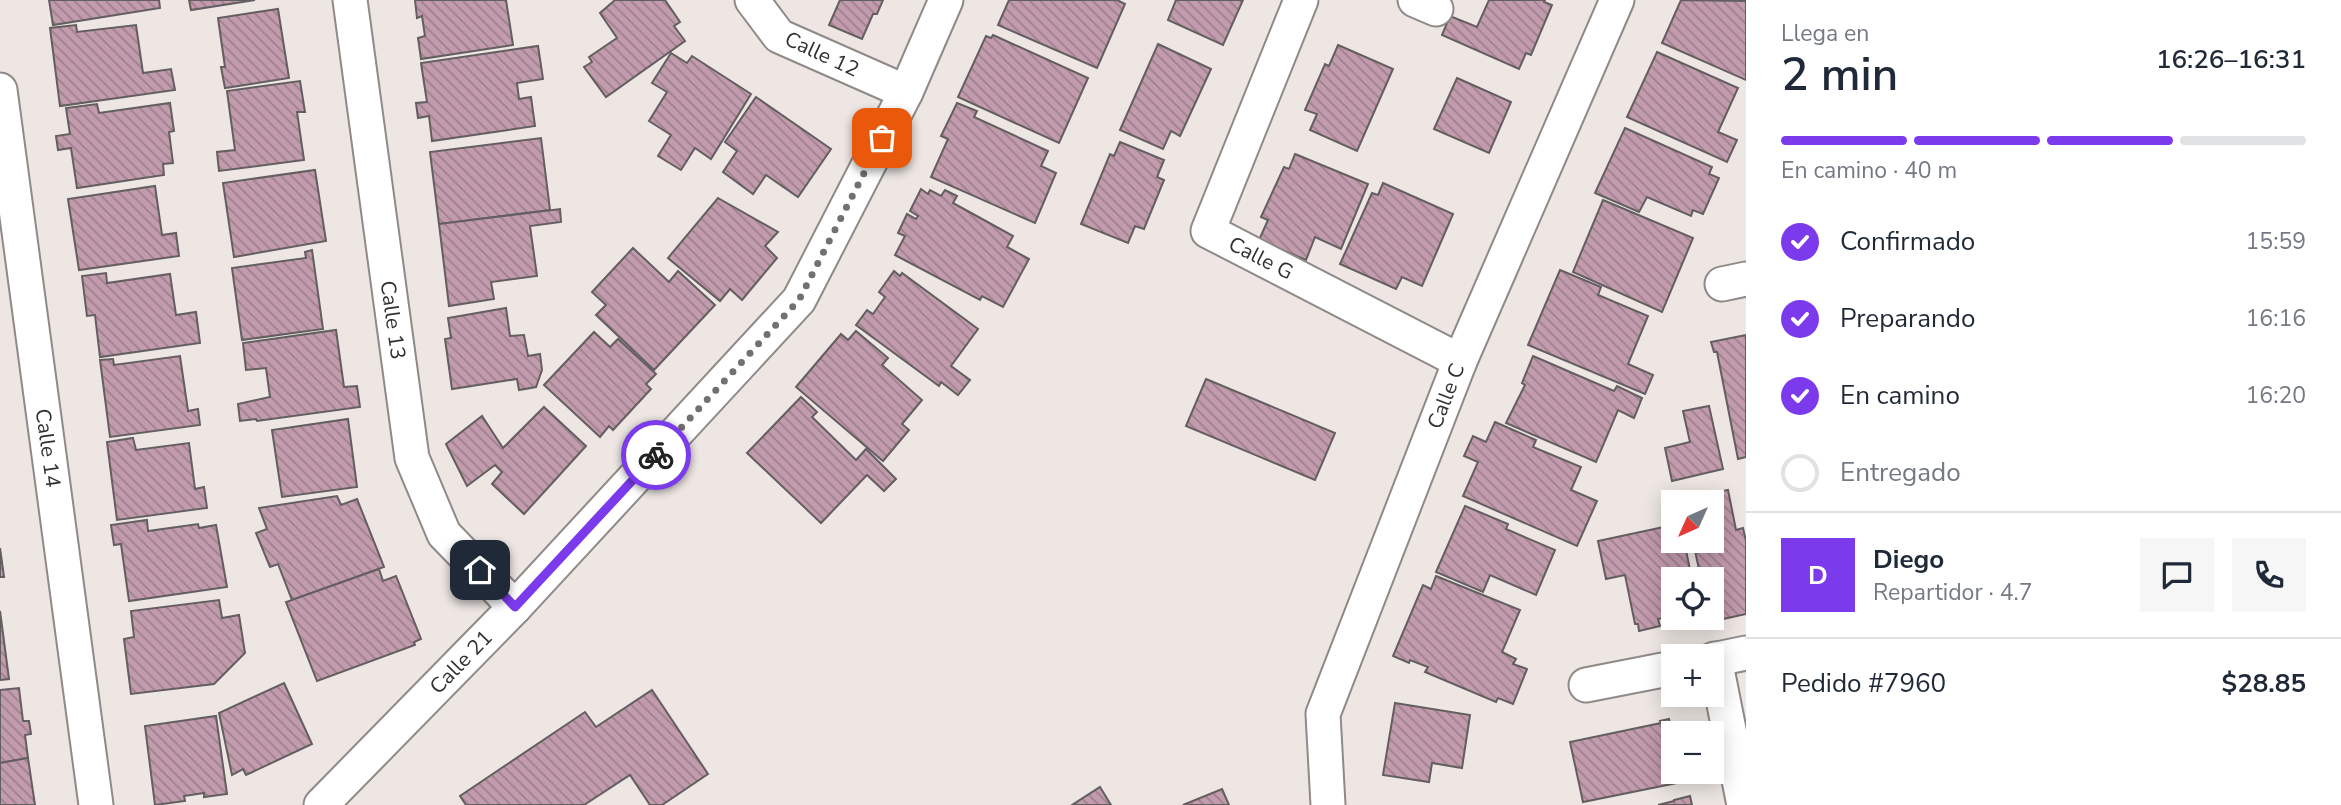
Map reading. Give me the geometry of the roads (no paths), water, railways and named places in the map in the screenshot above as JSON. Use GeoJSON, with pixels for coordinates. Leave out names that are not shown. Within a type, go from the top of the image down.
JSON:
{"type":"FeatureCollection","features":[{"type":"Feature","properties":{"kind":"street","name":"Calle 13"},"geometry":{"type":"LineString","coordinates":[[350,0],[412,458],[444,534],[515,607]]}},
{"type":"Feature","properties":{"kind":"street","name":"Calle 12"},"geometry":{"type":"LineString","coordinates":[[752,0],[779,36],[906,92]]}},
{"type":"Feature","properties":{"kind":"street","name":"Calle 21"},"geometry":{"type":"LineString","coordinates":[[321,805],[515,607],[799,300],[906,92],[946,0]]}},
{"type":"Feature","properties":{"kind":"street","name":"Calle G"},"geometry":{"type":"LineString","coordinates":[[1301,0],[1208,231],[1460,360]]}},
{"type":"Feature","properties":{"kind":"street","name":"Calle C"},"geometry":{"type":"LineString","coordinates":[[1328,805],[1323,715],[1460,360],[1617,0]]}},
{"type":"Feature","properties":{"kind":"street","name":"Calle 14"},"geometry":{"type":"LineString","coordinates":[[0,90],[96,805]]}},
{"type":"Feature","properties":{"kind":"street"},"geometry":{"type":"LineString","coordinates":[[1724,657],[1744,805]]}},
{"type":"Feature","properties":{"kind":"street"},"geometry":{"type":"LineString","coordinates":[[1586,685],[1661,670]]}}]}
